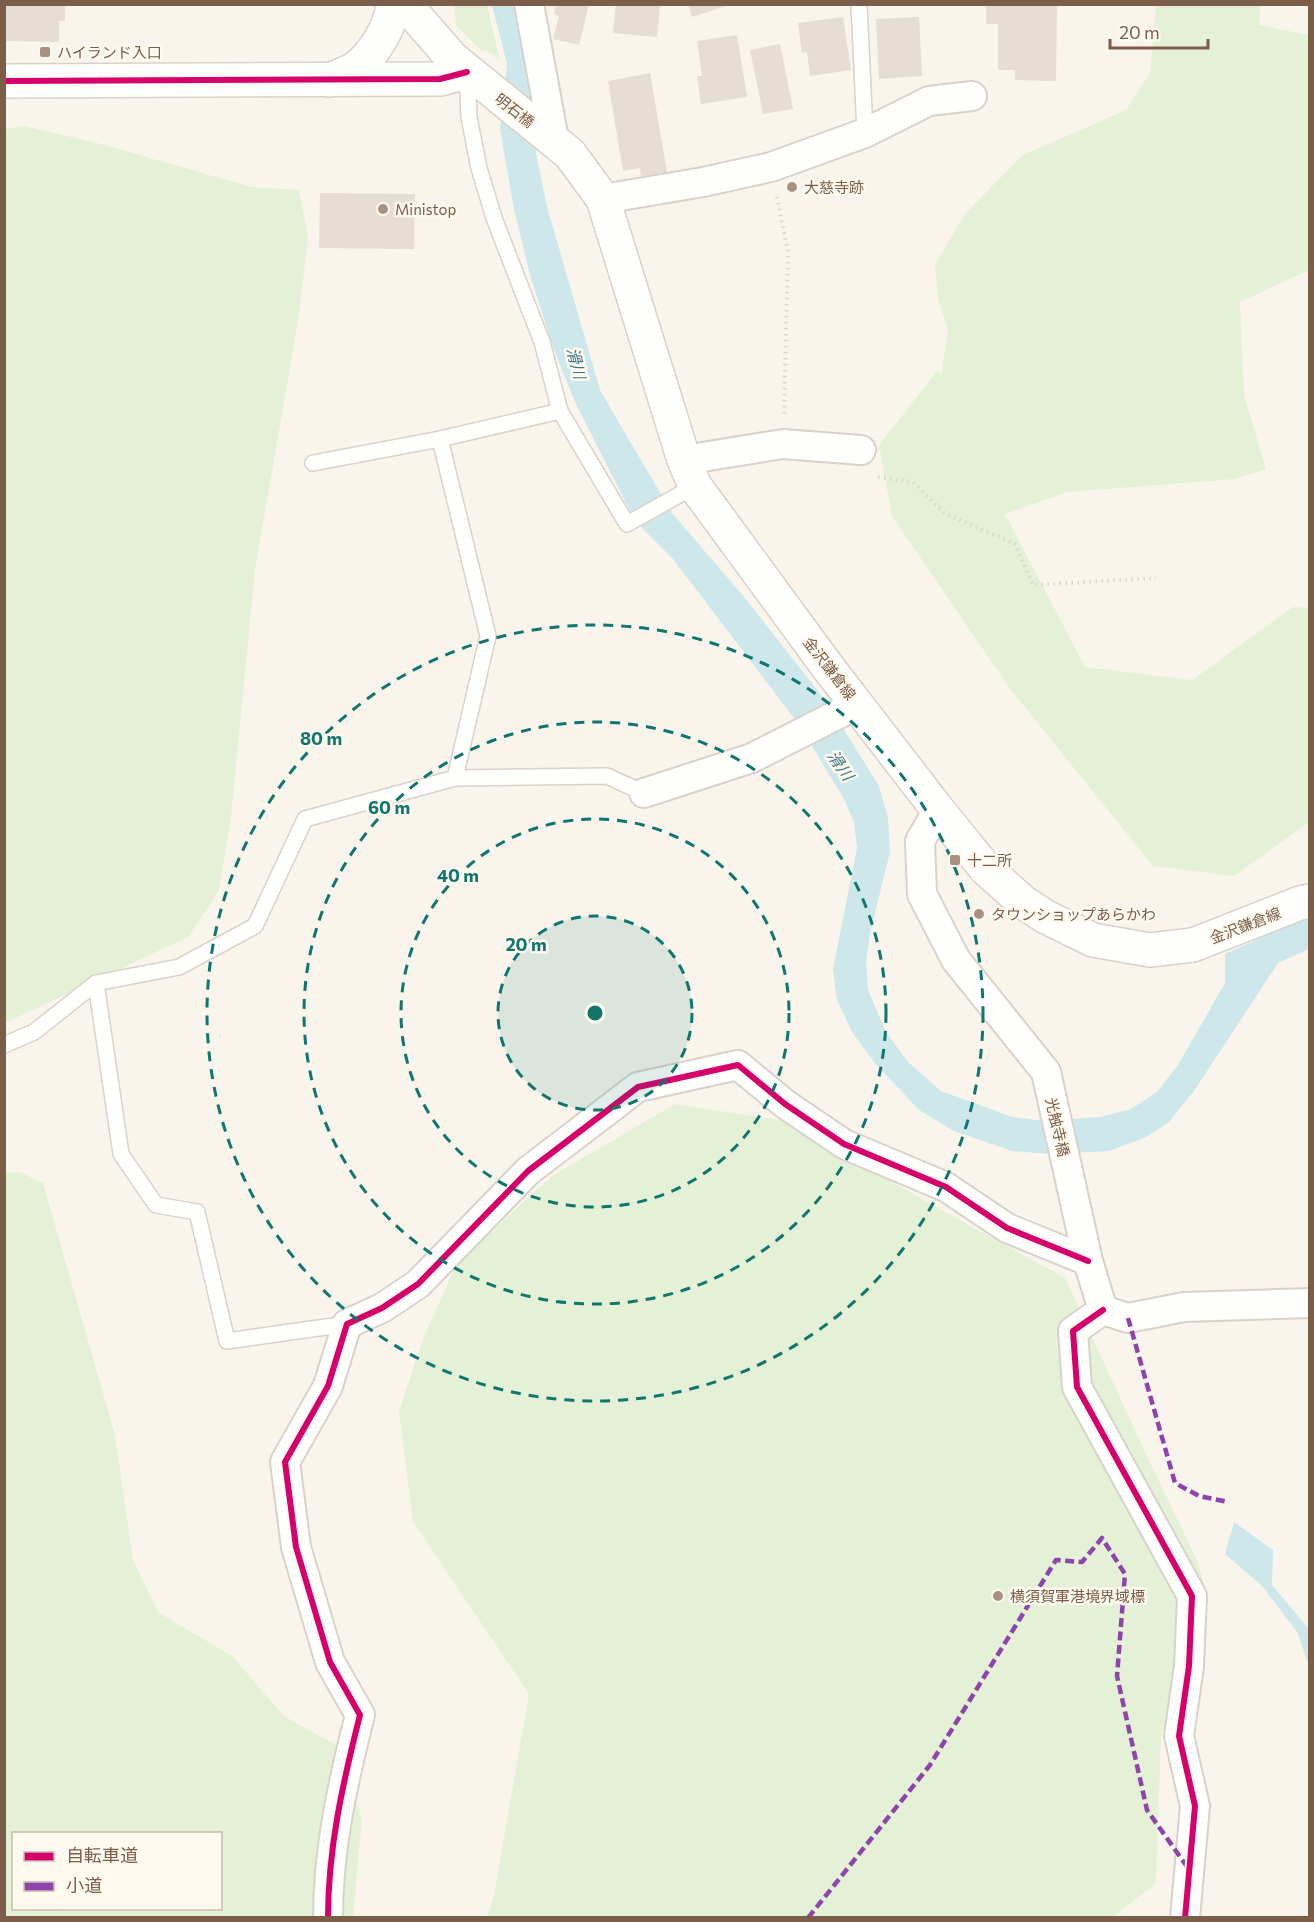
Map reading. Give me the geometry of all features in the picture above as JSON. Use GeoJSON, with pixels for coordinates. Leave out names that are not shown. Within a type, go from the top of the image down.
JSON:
{"type":"FeatureCollection","features":[{"type":"Feature","properties":{"kind":"main road"},"geometry":{"type":"LineString","coordinates":[[328,81],[355,68],[373,50],[385,32],[393,4]]}},
{"type":"Feature","properties":{"kind":"main road"},"geometry":{"type":"LineString","coordinates":[[405,4],[437,42],[473,77]]}},
{"type":"Feature","properties":{"kind":"main road"},"geometry":{"type":"LineString","coordinates":[[4,81],[328,81],[473,77]]}},
{"type":"Feature","properties":{"kind":"main road","name":"明石橋"},"geometry":{"type":"LineString","coordinates":[[473,77],[552,139]]}},
{"type":"Feature","properties":{"kind":"main road","name":"金沢鎌倉線"},"geometry":{"type":"LineString","coordinates":[[552,139],[570,154],[603,199],[689,473],[799,628],[938,810],[987,869],[1023,903],[1046,917],[1094,940],[1150,950],[1193,945],[1310,901]]}},
{"type":"Feature","properties":{"kind":"street"},"geometry":{"type":"LineString","coordinates":[[529,4],[552,139]]}},
{"type":"Feature","properties":{"kind":"street"},"geometry":{"type":"LineString","coordinates":[[603,199],[703,182],[771,167],[865,133],[929,101],[972,96]]}},
{"type":"Feature","properties":{"kind":"street"},"geometry":{"type":"LineString","coordinates":[[689,473],[783,444],[865,463]]}},
{"type":"Feature","properties":{"kind":"street"},"geometry":{"type":"LineString","coordinates":[[644,794],[752,758],[858,704]]}},
{"type":"Feature","properties":{"kind":"street","name":"光触寺橋"},"geometry":{"type":"LineString","coordinates":[[938,810],[920,841],[922,894],[956,960],[1046,1072],[1088,1261],[1103,1310]]}},
{"type":"Feature","properties":{"kind":"street"},"geometry":{"type":"LineString","coordinates":[[328,1917],[328,1888],[337,1817],[360,1715],[330,1662],[296,1547],[285,1462],[328,1386],[347,1324],[382,1308],[418,1284],[528,1171],[638,1087],[738,1065],[786,1104],[844,1144],[946,1187],[1007,1228],[1088,1261]]}},
{"type":"Feature","properties":{"kind":"street"},"geometry":{"type":"LineString","coordinates":[[1185,1917],[1195,1806],[1179,1736],[1189,1666],[1192,1596],[1077,1387],[1073,1331],[1103,1310],[1128,1318],[1184,1307],[1310,1303]]}},
{"type":"Feature","properties":{"kind":"lane"},"geometry":{"type":"LineString","coordinates":[[860,4],[865,133]]}},
{"type":"Feature","properties":{"kind":"lane"},"geometry":{"type":"LineString","coordinates":[[473,77],[469,117],[479,168],[494,218],[542,342],[560,411],[627,524],[689,473]]}},
{"type":"Feature","properties":{"kind":"lane"},"geometry":{"type":"LineString","coordinates":[[313,463],[440,439],[560,411]]}},
{"type":"Feature","properties":{"kind":"lane"},"geometry":{"type":"LineString","coordinates":[[440,439],[488,636],[455,778]]}},
{"type":"Feature","properties":{"kind":"lane"},"geometry":{"type":"LineString","coordinates":[[4,1045],[34,1032],[96,983],[179,967],[255,926],[305,819],[455,778],[607,776],[644,794]]}},
{"type":"Feature","properties":{"kind":"lane"},"geometry":{"type":"LineString","coordinates":[[96,983],[121,1154],[156,1206],[197,1212],[227,1341],[347,1324]]}},
{"type":"Feature","properties":{"kind":"path"},"geometry":{"type":"LineString","coordinates":[[771,167],[788,252],[783,444]]}},
{"type":"Feature","properties":{"kind":"path"},"geometry":{"type":"LineString","coordinates":[[865,463],[913,482],[944,513],[1015,544],[1033,585],[1156,578]]}},
{"type":"Feature","properties":{"kind":"green space"},"geometry":{"type":"Polygon","coordinates":[[[454,5],[487,5],[500,61],[486,50],[483,52],[456,25],[454,5]]]}},
{"type":"Feature","properties":{"kind":"green space"},"geometry":{"type":"Polygon","coordinates":[[[1156,5],[1261,5],[1259,25],[1309,35],[1309,270],[1240,302],[1244,395],[1266,469],[1235,479],[1067,492],[1005,514],[1085,667],[1192,680],[1293,607],[1309,608],[1309,822],[1234,876],[1153,866],[1008,686],[892,516],[879,445],[938,370],[941,375],[948,330],[938,298],[935,264],[965,214],[1023,155],[1126,110],[1150,73],[1156,5]]]}},
{"type":"Feature","properties":{"kind":"green space"},"geometry":{"type":"Polygon","coordinates":[[[24,126],[97,143],[251,187],[299,190],[308,237],[299,315],[255,570],[231,817],[219,891],[188,937],[5,1023],[4,129],[24,126]]]}},
{"type":"Feature","properties":{"kind":"green space"},"geometry":{"type":"Polygon","coordinates":[[[675,1104],[786,1121],[1065,1278],[1197,1560],[1209,1601],[1161,1735],[1156,1883],[1113,1917],[487,1917],[494,1895],[529,1694],[413,1522],[399,1411],[423,1339],[457,1263],[552,1176],[675,1104]]]}},
{"type":"Feature","properties":{"kind":"green space"},"geometry":{"type":"Polygon","coordinates":[[[20,1172],[43,1183],[115,1435],[133,1560],[158,1612],[232,1656],[284,1716],[336,1745],[362,1818],[353,1917],[5,1917],[4,1173],[20,1172]]]}},
{"type":"Feature","properties":{"kind":"water","name":"滑川"},"geometry":{"type":"Polygon","coordinates":[[[492,5],[521,5],[537,87],[536,153],[547,207],[600,390],[672,513],[745,598],[828,704],[879,786],[888,818],[890,852],[870,933],[866,962],[868,990],[886,1032],[908,1062],[941,1091],[1012,1117],[1045,1121],[1101,1117],[1131,1109],[1157,1092],[1178,1065],[1225,983],[1225,954],[1309,916],[1309,949],[1278,963],[1194,1091],[1169,1122],[1144,1138],[1109,1151],[1050,1154],[1012,1151],[954,1131],[919,1110],[874,1062],[852,1032],[837,1000],[833,969],[857,848],[854,822],[845,801],[800,726],[673,559],[640,526],[629,509],[576,404],[554,350],[530,275],[514,209],[500,129],[507,64],[492,5]]]}},
{"type":"Feature","properties":{"kind":"water"},"geometry":{"type":"Polygon","coordinates":[[[1234,1522],[1273,1550],[1272,1585],[1309,1629],[1309,1666],[1297,1632],[1263,1587],[1225,1554],[1234,1522]]]}},
{"type":"Feature","properties":{"kind":"building"},"geometry":{"type":"Polygon","coordinates":[[[5,4],[65,4],[65,21],[59,21],[59,42],[5,41],[5,4]]]}},
{"type":"Feature","properties":{"kind":"building"},"geometry":{"type":"Polygon","coordinates":[[[556,4],[589,4],[579,45],[553,39],[559,16],[554,14],[556,4]]]}},
{"type":"Feature","properties":{"kind":"building"},"geometry":{"type":"Polygon","coordinates":[[[616,4],[660,4],[657,37],[613,33],[616,4]]]}},
{"type":"Feature","properties":{"kind":"building"},"geometry":{"type":"Polygon","coordinates":[[[688,4],[729,4],[729,5],[692,17],[688,4]]]}},
{"type":"Feature","properties":{"kind":"building"},"geometry":{"type":"Polygon","coordinates":[[[986,4],[1057,4],[1056,81],[1015,80],[1015,70],[998,70],[998,24],[986,24],[986,4]]]}},
{"type":"Feature","properties":{"kind":"building"},"geometry":{"type":"Polygon","coordinates":[[[843,17],[851,70],[810,76],[807,52],[802,53],[798,23],[843,17]]]}},
{"type":"Feature","properties":{"kind":"building"},"geometry":{"type":"Polygon","coordinates":[[[919,17],[922,76],[879,79],[876,19],[919,17]]]}},
{"type":"Feature","properties":{"kind":"building"},"geometry":{"type":"Polygon","coordinates":[[[737,35],[747,97],[701,104],[697,76],[702,76],[697,41],[737,35]]]}},
{"type":"Feature","properties":{"kind":"building"},"geometry":{"type":"Polygon","coordinates":[[[780,44],[793,109],[763,114],[750,50],[780,44]]]}},
{"type":"Feature","properties":{"kind":"building"},"geometry":{"type":"Polygon","coordinates":[[[650,73],[667,172],[641,176],[640,168],[623,171],[608,81],[650,73]]]}},
{"type":"Feature","properties":{"kind":"building"},"geometry":{"type":"Polygon","coordinates":[[[320,193],[415,194],[414,249],[319,248],[320,193]]]}},
{"type":"Feature","properties":{"kind":"marked path"},"geometry":{"type":"LineString","coordinates":[[1128,1318],[1175,1483],[1199,1496],[1228,1502]]}},
{"type":"Feature","properties":{"kind":"marked path"},"geometry":{"type":"LineString","coordinates":[[808,1918],[930,1765],[1056,1560],[1082,1562],[1102,1538],[1125,1574],[1117,1676],[1147,1810],[1188,1868]]}},
{"type":"Feature","properties":{"kind":"cycle path"},"geometry":{"type":"LineString","coordinates":[[4,81],[440,79],[467,72]]}},
{"type":"Feature","properties":{"kind":"cycle path"},"geometry":{"type":"LineString","coordinates":[[328,1918],[331,1866],[338,1815],[360,1715],[330,1662],[296,1547],[285,1462],[328,1386],[347,1324],[382,1308],[418,1284],[528,1171],[638,1087],[738,1065],[785,1104],[844,1144],[946,1187],[1007,1228],[1088,1261]]}},
{"type":"Feature","properties":{"kind":"cycle path"},"geometry":{"type":"LineString","coordinates":[[1103,1310],[1073,1331],[1077,1387],[1192,1596],[1189,1666],[1179,1736],[1195,1806],[1185,1918]]}},
{"type":"Feature","properties":{"kind":"place","name":"ハイランド入口"},"geometry":{"type":"Point","coordinates":[45,52]}},
{"type":"Feature","properties":{"kind":"place","name":"大慈寺跡"},"geometry":{"type":"Point","coordinates":[792,187]}},
{"type":"Feature","properties":{"kind":"place","name":"Ministop"},"geometry":{"type":"Point","coordinates":[383,209]}},
{"type":"Feature","properties":{"kind":"place","name":"十二所"},"geometry":{"type":"Point","coordinates":[955,860]}},
{"type":"Feature","properties":{"kind":"place","name":"タウンショップあらかわ"},"geometry":{"type":"Point","coordinates":[979,914]}},
{"type":"Feature","properties":{"kind":"place","name":"横須賀軍港境界域標"},"geometry":{"type":"Point","coordinates":[998,1596]}}]}
